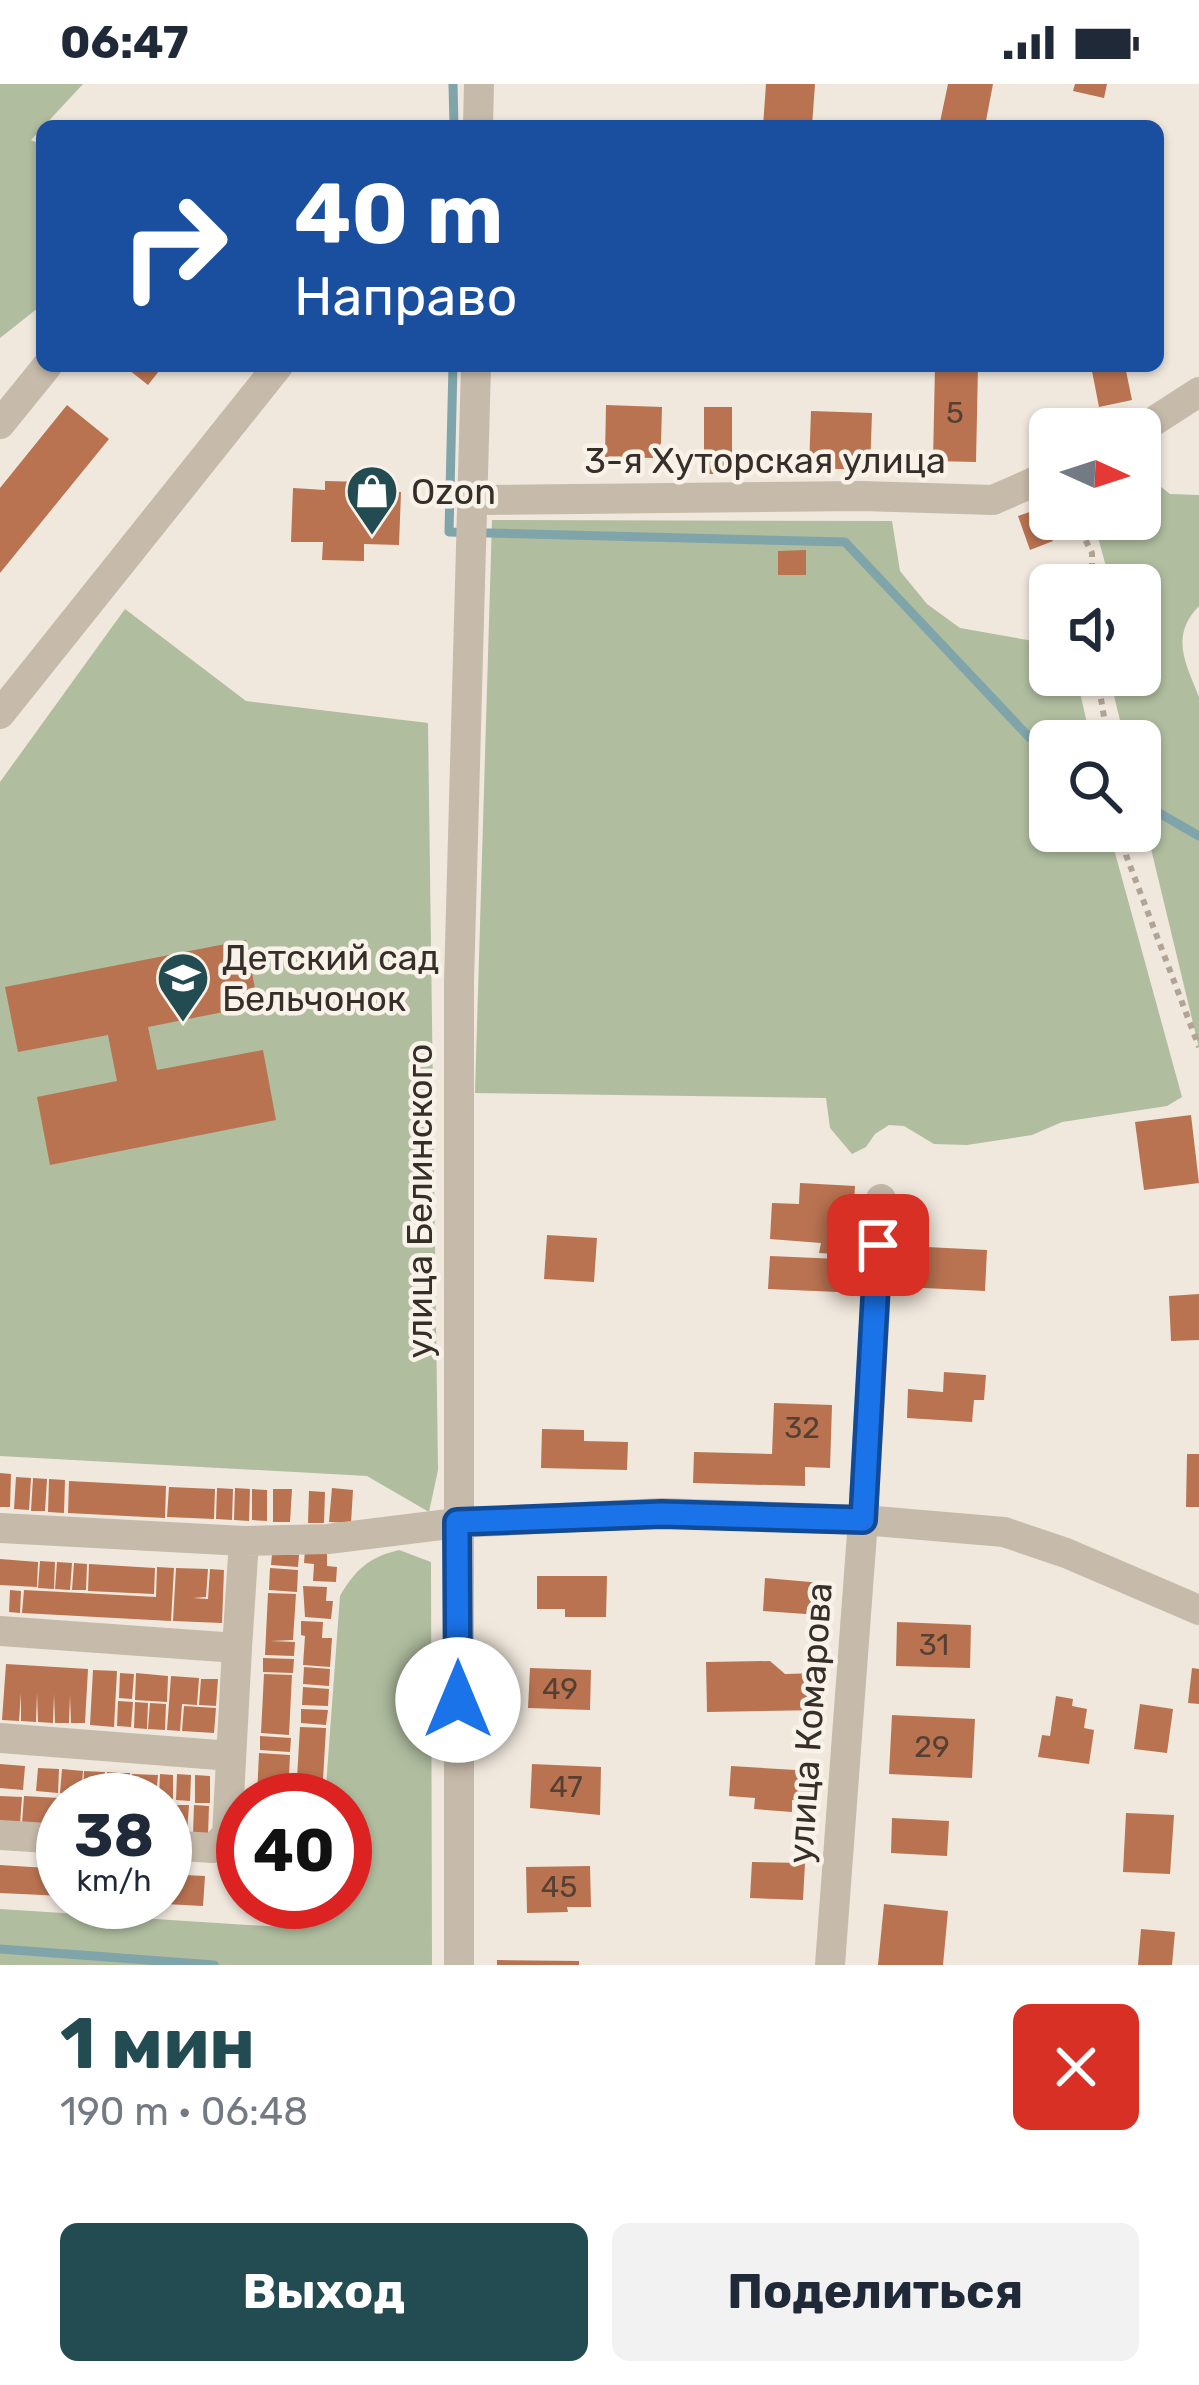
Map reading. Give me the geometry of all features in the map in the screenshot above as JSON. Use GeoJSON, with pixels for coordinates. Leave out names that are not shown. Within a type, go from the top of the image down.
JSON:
{"type":"FeatureCollection","features":[{"type":"Feature","properties":{"kind":"street"},"geometry":{"type":"LineString","coordinates":[[477,120],[479,84]]}},
{"type":"Feature","properties":{"kind":"street"},"geometry":{"type":"LineString","coordinates":[[0,424],[41,372]]}},
{"type":"Feature","properties":{"kind":"street"},"geometry":{"type":"LineString","coordinates":[[0,714],[273,372]]}},
{"type":"Feature","properties":{"kind":"street","name":"улица Белинского"},"geometry":{"type":"LineString","coordinates":[[459,1965],[459,982],[476,372]]}},
{"type":"Feature","properties":{"kind":"street"},"geometry":{"type":"LineString","coordinates":[[1161,416],[1199,392]]}},
{"type":"Feature","properties":{"kind":"street","name":"3-я Хуторская улица"},"geometry":{"type":"LineString","coordinates":[[474,500],[862,496],[992,500],[1029,484]]}},
{"type":"Feature","properties":{"kind":"street","name":"улица Комарова"},"geometry":{"type":"LineString","coordinates":[[830,1965],[881,1199]]}},
{"type":"Feature","properties":{"kind":"street"},"geometry":{"type":"LineString","coordinates":[[0,1528],[244,1541],[328,1539],[457,1522],[662,1514],[863,1520],[1004,1532],[1066,1552],[1199,1610]]}},
{"type":"Feature","properties":{"kind":"street"},"geometry":{"type":"LineString","coordinates":[[192,1847],[213,1848],[227,1835],[244,1541]]}},
{"type":"Feature","properties":{"kind":"street"},"geometry":{"type":"LineString","coordinates":[[0,1631],[238,1648]]}},
{"type":"Feature","properties":{"kind":"street"},"geometry":{"type":"LineString","coordinates":[[0,1738],[231,1756]]}},
{"type":"Feature","properties":{"kind":"street"},"geometry":{"type":"LineString","coordinates":[[0,1835],[36,1837]]}},
{"type":"Feature","properties":{"kind":"path"},"geometry":{"type":"LineString","coordinates":[[1126,852],[1199,1047]]}},
{"type":"Feature","properties":{"kind":"green space"},"geometry":{"type":"Polygon","coordinates":[[[0,84],[83,84],[50,120],[36,120],[31,140],[36,142],[36,310],[0,338],[0,84]]]}},
{"type":"Feature","properties":{"kind":"green space"},"geometry":{"type":"Polygon","coordinates":[[[1161,487],[1170,494],[1199,495],[1199,606],[1185,628],[1183,650],[1199,697],[1199,1048],[1152,852],[1161,852],[1161,720],[1120,720],[1114,696],[1161,696],[1161,564],[1105,564],[1099,540],[1161,540],[1161,487]]]}},
{"type":"Feature","properties":{"kind":"green space"},"geometry":{"type":"Polygon","coordinates":[[[492,520],[892,521],[900,571],[927,604],[960,628],[1029,640],[1029,696],[1081,696],[1086,720],[1029,720],[1029,852],[1115,852],[1182,1097],[1167,1106],[1062,1122],[1032,1135],[967,1145],[934,1144],[904,1126],[889,1125],[852,1154],[830,1128],[826,1098],[475,1093],[492,520]]]}},
{"type":"Feature","properties":{"kind":"green space","name":"Детский сад Бельчонок"},"geometry":{"type":"Polygon","coordinates":[[[125,609],[246,701],[428,723],[438,1470],[429,1512],[367,1476],[0,1456],[0,782],[125,609]]]}},
{"type":"Feature","properties":{"kind":"green space"},"geometry":{"type":"Polygon","coordinates":[[[399,1550],[431,1562],[432,1965],[0,1965],[0,1909],[36,1911],[36,1929],[192,1929],[192,1921],[216,1923],[216,1929],[372,1929],[372,1773],[327,1773],[340,1596],[351,1579],[379,1556],[399,1550]]]}},
{"type":"Feature","properties":{"kind":"building"},"geometry":{"type":"Polygon","coordinates":[[[766,84],[815,84],[812,120],[763,120],[766,84]]]}},
{"type":"Feature","properties":{"kind":"building"},"geometry":{"type":"Polygon","coordinates":[[[948,84],[993,84],[986,120],[940,120],[948,84]]]}},
{"type":"Feature","properties":{"kind":"building"},"geometry":{"type":"Polygon","coordinates":[[[1075,84],[1107,84],[1104,98],[1073,91],[1075,84]]]}},
{"type":"Feature","properties":{"kind":"building"},"geometry":{"type":"Polygon","coordinates":[[[132,372],[158,372],[148,385],[132,372]]]}},
{"type":"Feature","properties":{"kind":"building"},"geometry":{"type":"Polygon","coordinates":[[[935,372],[978,372],[976,462],[933,461],[935,372]]]}},
{"type":"Feature","properties":{"kind":"building"},"geometry":{"type":"Polygon","coordinates":[[[1092,372],[1126,372],[1132,400],[1099,407],[1092,372]]]}},
{"type":"Feature","properties":{"kind":"building"},"geometry":{"type":"Polygon","coordinates":[[[67,405],[109,439],[0,573],[0,488],[67,405]]]}},
{"type":"Feature","properties":{"kind":"building"},"geometry":{"type":"Polygon","coordinates":[[[606,405],[662,407],[661,443],[653,458],[605,457],[606,405]]]}},
{"type":"Feature","properties":{"kind":"building"},"geometry":{"type":"Polygon","coordinates":[[[704,407],[732,407],[732,474],[704,474],[704,407]]]}},
{"type":"Feature","properties":{"kind":"building"},"geometry":{"type":"Polygon","coordinates":[[[811,411],[872,413],[870,470],[809,468],[811,411]]]}},
{"type":"Feature","properties":{"kind":"building"},"geometry":{"type":"Polygon","coordinates":[[[325,481],[366,482],[366,491],[401,492],[399,545],[364,544],[364,561],[322,560],[323,542],[291,542],[293,488],[325,490],[325,481]]]}},
{"type":"Feature","properties":{"kind":"building"},"geometry":{"type":"Polygon","coordinates":[[[1029,512],[1029,540],[1053,541],[1030,550],[1018,516],[1029,512]]]}},
{"type":"Feature","properties":{"kind":"building"},"geometry":{"type":"Polygon","coordinates":[[[806,550],[806,575],[778,575],[778,551],[806,550]]]}},
{"type":"Feature","properties":{"kind":"building"},"geometry":{"type":"Polygon","coordinates":[[[246,940],[258,1005],[148,1027],[157,1070],[263,1050],[276,1120],[50,1165],[37,1097],[117,1081],[108,1035],[18,1052],[5,987],[246,940]]]}},
{"type":"Feature","properties":{"kind":"building"},"geometry":{"type":"Polygon","coordinates":[[[1191,1115],[1199,1183],[1144,1190],[1135,1122],[1191,1115]]]}},
{"type":"Feature","properties":{"kind":"building"},"geometry":{"type":"Polygon","coordinates":[[[800,1183],[855,1186],[851,1255],[819,1253],[821,1243],[770,1239],[772,1203],[799,1204],[800,1183]]]}},
{"type":"Feature","properties":{"kind":"building"},"geometry":{"type":"Polygon","coordinates":[[[547,1235],[597,1238],[594,1282],[544,1279],[547,1235]]]}},
{"type":"Feature","properties":{"kind":"building"},"geometry":{"type":"Polygon","coordinates":[[[906,1246],[987,1250],[985,1291],[904,1287],[906,1246]]]}},
{"type":"Feature","properties":{"kind":"building"},"geometry":{"type":"Polygon","coordinates":[[[770,1256],[839,1259],[838,1292],[768,1289],[770,1256]]]}},
{"type":"Feature","properties":{"kind":"building"},"geometry":{"type":"Polygon","coordinates":[[[1199,1294],[1199,1340],[1171,1341],[1169,1296],[1199,1294]]]}},
{"type":"Feature","properties":{"kind":"building"},"geometry":{"type":"Polygon","coordinates":[[[944,1372],[986,1375],[984,1400],[974,1400],[972,1422],[907,1418],[908,1389],[943,1392],[944,1372]]]}},
{"type":"Feature","properties":{"kind":"building"},"geometry":{"type":"Polygon","coordinates":[[[774,1403],[832,1405],[830,1468],[805,1467],[805,1486],[693,1483],[694,1452],[772,1454],[774,1403]]]}},
{"type":"Feature","properties":{"kind":"building"},"geometry":{"type":"Polygon","coordinates":[[[542,1429],[584,1430],[584,1441],[628,1442],[627,1470],[541,1468],[542,1429]]]}},
{"type":"Feature","properties":{"kind":"building"},"geometry":{"type":"Polygon","coordinates":[[[1187,1454],[1199,1454],[1199,1507],[1186,1507],[1187,1454]]]}},
{"type":"Feature","properties":{"kind":"building"},"geometry":{"type":"Polygon","coordinates":[[[0,1473],[11,1474],[10,1507],[0,1507],[0,1473]]]}},
{"type":"Feature","properties":{"kind":"building"},"geometry":{"type":"Polygon","coordinates":[[[16,1477],[31,1478],[29,1510],[14,1509],[16,1477]]]}},
{"type":"Feature","properties":{"kind":"building"},"geometry":{"type":"Polygon","coordinates":[[[33,1478],[47,1479],[45,1511],[31,1511],[33,1478]]]}},
{"type":"Feature","properties":{"kind":"building"},"geometry":{"type":"Polygon","coordinates":[[[49,1479],[65,1480],[64,1513],[48,1512],[49,1479]]]}},
{"type":"Feature","properties":{"kind":"building"},"geometry":{"type":"Polygon","coordinates":[[[69,1481],[166,1486],[165,1518],[68,1513],[69,1481]]]}},
{"type":"Feature","properties":{"kind":"building"},"geometry":{"type":"Polygon","coordinates":[[[169,1487],[215,1489],[214,1519],[167,1517],[169,1487]]]}},
{"type":"Feature","properties":{"kind":"building"},"geometry":{"type":"Polygon","coordinates":[[[217,1488],[233,1489],[232,1520],[216,1519],[217,1488]]]}},
{"type":"Feature","properties":{"kind":"building"},"geometry":{"type":"Polygon","coordinates":[[[235,1488],[250,1489],[249,1521],[234,1520],[235,1488]]]}},
{"type":"Feature","properties":{"kind":"building"},"geometry":{"type":"Polygon","coordinates":[[[332,1488],[353,1490],[351,1523],[329,1522],[332,1488]]]}},
{"type":"Feature","properties":{"kind":"building"},"geometry":{"type":"Polygon","coordinates":[[[252,1489],[267,1490],[267,1521],[252,1520],[252,1489]]]}},
{"type":"Feature","properties":{"kind":"building"},"geometry":{"type":"Polygon","coordinates":[[[273,1489],[292,1489],[290,1522],[273,1522],[273,1489]]]}},
{"type":"Feature","properties":{"kind":"building"},"geometry":{"type":"Polygon","coordinates":[[[309,1491],[325,1492],[324,1523],[308,1523],[309,1491]]]}},
{"type":"Feature","properties":{"kind":"building"},"geometry":{"type":"Polygon","coordinates":[[[305,1550],[327,1551],[327,1566],[337,1567],[336,1582],[313,1581],[314,1564],[304,1563],[305,1550]]]}},
{"type":"Feature","properties":{"kind":"building"},"geometry":{"type":"Polygon","coordinates":[[[272,1554],[299,1555],[298,1567],[271,1565],[272,1554]]]}},
{"type":"Feature","properties":{"kind":"building"},"geometry":{"type":"Polygon","coordinates":[[[0,1559],[38,1562],[37,1587],[0,1585],[0,1559]]]}},
{"type":"Feature","properties":{"kind":"building"},"geometry":{"type":"Polygon","coordinates":[[[40,1561],[55,1562],[54,1589],[38,1588],[40,1561]]]}},
{"type":"Feature","properties":{"kind":"building"},"geometry":{"type":"Polygon","coordinates":[[[57,1562],[72,1563],[70,1590],[55,1589],[57,1562]]]}},
{"type":"Feature","properties":{"kind":"building"},"geometry":{"type":"Polygon","coordinates":[[[74,1563],[87,1564],[86,1590],[72,1590],[74,1563]]]}},
{"type":"Feature","properties":{"kind":"building"},"geometry":{"type":"Polygon","coordinates":[[[89,1564],[155,1568],[154,1594],[88,1591],[89,1564]]]}},
{"type":"Feature","properties":{"kind":"building"},"geometry":{"type":"Polygon","coordinates":[[[157,1567],[174,1568],[171,1621],[22,1613],[24,1590],[156,1597],[157,1567]]]}},
{"type":"Feature","properties":{"kind":"building"},"geometry":{"type":"Polygon","coordinates":[[[176,1568],[208,1569],[206,1597],[193,1598],[208,1599],[210,1569],[224,1570],[222,1623],[173,1621],[176,1568]]]}},
{"type":"Feature","properties":{"kind":"building"},"geometry":{"type":"Polygon","coordinates":[[[270,1568],[298,1570],[297,1592],[269,1590],[270,1568]]]}},
{"type":"Feature","properties":{"kind":"building"},"geometry":{"type":"Polygon","coordinates":[[[537,1576],[607,1576],[606,1617],[565,1617],[565,1609],[537,1609],[537,1576]]]}},
{"type":"Feature","properties":{"kind":"building"},"geometry":{"type":"Polygon","coordinates":[[[765,1578],[822,1583],[820,1615],[763,1611],[765,1578]]]}},
{"type":"Feature","properties":{"kind":"building"},"geometry":{"type":"Polygon","coordinates":[[[303,1586],[327,1587],[326,1601],[333,1601],[331,1619],[305,1617],[303,1586]]]}},
{"type":"Feature","properties":{"kind":"building"},"geometry":{"type":"Polygon","coordinates":[[[10,1590],[21,1591],[20,1613],[9,1612],[10,1590]]]}},
{"type":"Feature","properties":{"kind":"building"},"geometry":{"type":"Polygon","coordinates":[[[268,1593],[296,1594],[293,1640],[271,1641],[295,1642],[294,1656],[265,1655],[268,1593]]]}},
{"type":"Feature","properties":{"kind":"building"},"geometry":{"type":"Polygon","coordinates":[[[301,1621],[323,1622],[322,1638],[332,1638],[330,1667],[303,1665],[301,1621]]]}},
{"type":"Feature","properties":{"kind":"building"},"geometry":{"type":"Polygon","coordinates":[[[897,1622],[971,1625],[970,1668],[896,1666],[897,1622]]]}},
{"type":"Feature","properties":{"kind":"building"},"geometry":{"type":"Polygon","coordinates":[[[263,1658],[294,1659],[293,1673],[263,1672],[263,1658]]]}},
{"type":"Feature","properties":{"kind":"building"},"geometry":{"type":"Polygon","coordinates":[[[770,1661],[785,1674],[818,1673],[819,1710],[707,1712],[706,1662],[770,1661]]]}},
{"type":"Feature","properties":{"kind":"building"},"geometry":{"type":"Polygon","coordinates":[[[6,1664],[88,1669],[85,1723],[71,1723],[70,1695],[69,1723],[55,1723],[54,1694],[53,1723],[38,1722],[37,1693],[36,1722],[21,1721],[21,1693],[19,1721],[2,1720],[6,1664]]]}},
{"type":"Feature","properties":{"kind":"building"},"geometry":{"type":"Polygon","coordinates":[[[304,1667],[330,1669],[329,1686],[303,1684],[304,1667]]]}},
{"type":"Feature","properties":{"kind":"building"},"geometry":{"type":"Polygon","coordinates":[[[530,1668],[591,1670],[590,1710],[528,1708],[530,1668]]]}},
{"type":"Feature","properties":{"kind":"building"},"geometry":{"type":"Polygon","coordinates":[[[1192,1668],[1199,1669],[1199,1704],[1188,1703],[1192,1668]]]}},
{"type":"Feature","properties":{"kind":"building"},"geometry":{"type":"Polygon","coordinates":[[[93,1670],[117,1671],[114,1727],[90,1725],[93,1670]]]}},
{"type":"Feature","properties":{"kind":"building"},"geometry":{"type":"Polygon","coordinates":[[[120,1673],[134,1674],[132,1699],[119,1698],[120,1673]]]}},
{"type":"Feature","properties":{"kind":"building"},"geometry":{"type":"Polygon","coordinates":[[[136,1673],[168,1676],[167,1702],[135,1700],[136,1673]]]}},
{"type":"Feature","properties":{"kind":"building"},"geometry":{"type":"Polygon","coordinates":[[[264,1674],[292,1675],[289,1735],[261,1733],[264,1674]]]}},
{"type":"Feature","properties":{"kind":"building"},"geometry":{"type":"Polygon","coordinates":[[[171,1676],[199,1678],[197,1705],[182,1704],[180,1731],[167,1730],[171,1676]]]}},
{"type":"Feature","properties":{"kind":"building"},"geometry":{"type":"Polygon","coordinates":[[[201,1679],[218,1679],[216,1706],[199,1705],[201,1679]]]}},
{"type":"Feature","properties":{"kind":"building"},"geometry":{"type":"Polygon","coordinates":[[[303,1687],[329,1689],[328,1706],[302,1705],[303,1687]]]}},
{"type":"Feature","properties":{"kind":"building"},"geometry":{"type":"Polygon","coordinates":[[[1056,1696],[1073,1699],[1072,1706],[1087,1709],[1084,1728],[1094,1730],[1089,1764],[1038,1757],[1042,1735],[1050,1736],[1056,1696]]]}},
{"type":"Feature","properties":{"kind":"building"},"geometry":{"type":"Polygon","coordinates":[[[118,1701],[133,1702],[131,1727],[117,1726],[118,1701]]]}},
{"type":"Feature","properties":{"kind":"building"},"geometry":{"type":"Polygon","coordinates":[[[135,1702],[148,1703],[147,1729],[134,1728],[135,1702]]]}},
{"type":"Feature","properties":{"kind":"building"},"geometry":{"type":"Polygon","coordinates":[[[150,1703],[166,1704],[165,1730],[148,1729],[150,1703]]]}},
{"type":"Feature","properties":{"kind":"building"},"geometry":{"type":"Polygon","coordinates":[[[1140,1704],[1173,1709],[1167,1753],[1134,1749],[1140,1704]]]}},
{"type":"Feature","properties":{"kind":"building"},"geometry":{"type":"Polygon","coordinates":[[[184,1706],[216,1708],[214,1733],[182,1731],[184,1706]]]}},
{"type":"Feature","properties":{"kind":"building"},"geometry":{"type":"Polygon","coordinates":[[[301,1709],[328,1710],[326,1725],[301,1723],[301,1709]]]}},
{"type":"Feature","properties":{"kind":"building"},"geometry":{"type":"Polygon","coordinates":[[[892,1715],[975,1719],[972,1778],[889,1774],[892,1715]]]}},
{"type":"Feature","properties":{"kind":"building"},"geometry":{"type":"Polygon","coordinates":[[[300,1727],[326,1728],[323,1773],[297,1773],[300,1727]]]}},
{"type":"Feature","properties":{"kind":"building"},"geometry":{"type":"Polygon","coordinates":[[[260,1736],[291,1738],[290,1752],[260,1750],[260,1736]]]}},
{"type":"Feature","properties":{"kind":"building"},"geometry":{"type":"Polygon","coordinates":[[[259,1753],[290,1755],[289,1773],[258,1773],[259,1753]]]}},
{"type":"Feature","properties":{"kind":"building"},"geometry":{"type":"Polygon","coordinates":[[[0,1764],[25,1766],[23,1790],[0,1788],[0,1764]]]}},
{"type":"Feature","properties":{"kind":"building"},"geometry":{"type":"Polygon","coordinates":[[[532,1764],[601,1767],[600,1815],[530,1808],[532,1764]]]}},
{"type":"Feature","properties":{"kind":"building"},"geometry":{"type":"Polygon","coordinates":[[[731,1766],[813,1771],[811,1801],[792,1800],[792,1812],[754,1809],[755,1798],[729,1796],[731,1766]]]}},
{"type":"Feature","properties":{"kind":"building"},"geometry":{"type":"Polygon","coordinates":[[[38,1768],[59,1769],[59,1773],[38,1773],[38,1768]]]}},
{"type":"Feature","properties":{"kind":"building"},"geometry":{"type":"Polygon","coordinates":[[[195,1775],[210,1776],[210,1803],[195,1803],[195,1775]]]}},
{"type":"Feature","properties":{"kind":"building"},"geometry":{"type":"Polygon","coordinates":[[[0,1796],[22,1797],[20,1824],[0,1823],[0,1796]]]}},
{"type":"Feature","properties":{"kind":"building"},"geometry":{"type":"Polygon","coordinates":[[[24,1796],[36,1797],[36,1825],[22,1824],[24,1796]]]}},
{"type":"Feature","properties":{"kind":"building"},"geometry":{"type":"Polygon","coordinates":[[[194,1805],[209,1806],[208,1835],[193,1834],[194,1805]]]}},
{"type":"Feature","properties":{"kind":"building"},"geometry":{"type":"Polygon","coordinates":[[[1126,1813],[1174,1815],[1170,1874],[1123,1872],[1126,1813]]]}},
{"type":"Feature","properties":{"kind":"building"},"geometry":{"type":"Polygon","coordinates":[[[892,1818],[949,1821],[947,1856],[891,1853],[892,1818]]]}},
{"type":"Feature","properties":{"kind":"building"},"geometry":{"type":"Polygon","coordinates":[[[752,1862],[805,1863],[803,1900],[750,1898],[752,1862]]]}},
{"type":"Feature","properties":{"kind":"building"},"geometry":{"type":"Polygon","coordinates":[[[0,1865],[36,1867],[36,1895],[0,1893],[0,1865]]]}},
{"type":"Feature","properties":{"kind":"building"},"geometry":{"type":"Polygon","coordinates":[[[590,1866],[591,1907],[527,1913],[526,1867],[590,1866]]]}},
{"type":"Feature","properties":{"kind":"building"},"geometry":{"type":"Polygon","coordinates":[[[192,1875],[205,1876],[203,1906],[192,1905],[192,1875]]]}},
{"type":"Feature","properties":{"kind":"building"},"geometry":{"type":"Polygon","coordinates":[[[884,1904],[948,1911],[943,1965],[878,1965],[884,1904]]]}},
{"type":"Feature","properties":{"kind":"building"},"geometry":{"type":"Polygon","coordinates":[[[1141,1929],[1175,1932],[1172,1965],[1138,1965],[1141,1929]]]}},
{"type":"Feature","properties":{"kind":"building"},"geometry":{"type":"Polygon","coordinates":[[[497,1960],[579,1961],[579,1965],[497,1965],[497,1960]]]}},
{"type":"Feature","properties":{"kind":"waterway"},"geometry":{"type":"LineString","coordinates":[[453,84],[454,120]]}},
{"type":"Feature","properties":{"kind":"waterway"},"geometry":{"type":"LineString","coordinates":[[453,372],[449,532],[845,542],[1029,737]]}},
{"type":"Feature","properties":{"kind":"waterway"},"geometry":{"type":"LineString","coordinates":[[1161,814],[1199,836]]}},
{"type":"Feature","properties":{"kind":"waterway"},"geometry":{"type":"LineString","coordinates":[[0,1949],[214,1965]]}},
{"type":"Feature","properties":{"kind":"place","name":"Ozon"},"geometry":{"type":"Point","coordinates":[372,537]}},
{"type":"Feature","properties":{"kind":"place","name":"Детский сад Бельчонок"},"geometry":{"type":"Point","coordinates":[183,1024]}},
{"type":"Feature","properties":{"kind":"route"},"geometry":{"type":"LineString","coordinates":[[458,1700],[457,1522],[662,1514],[863,1520],[878,1245]]}}]}
